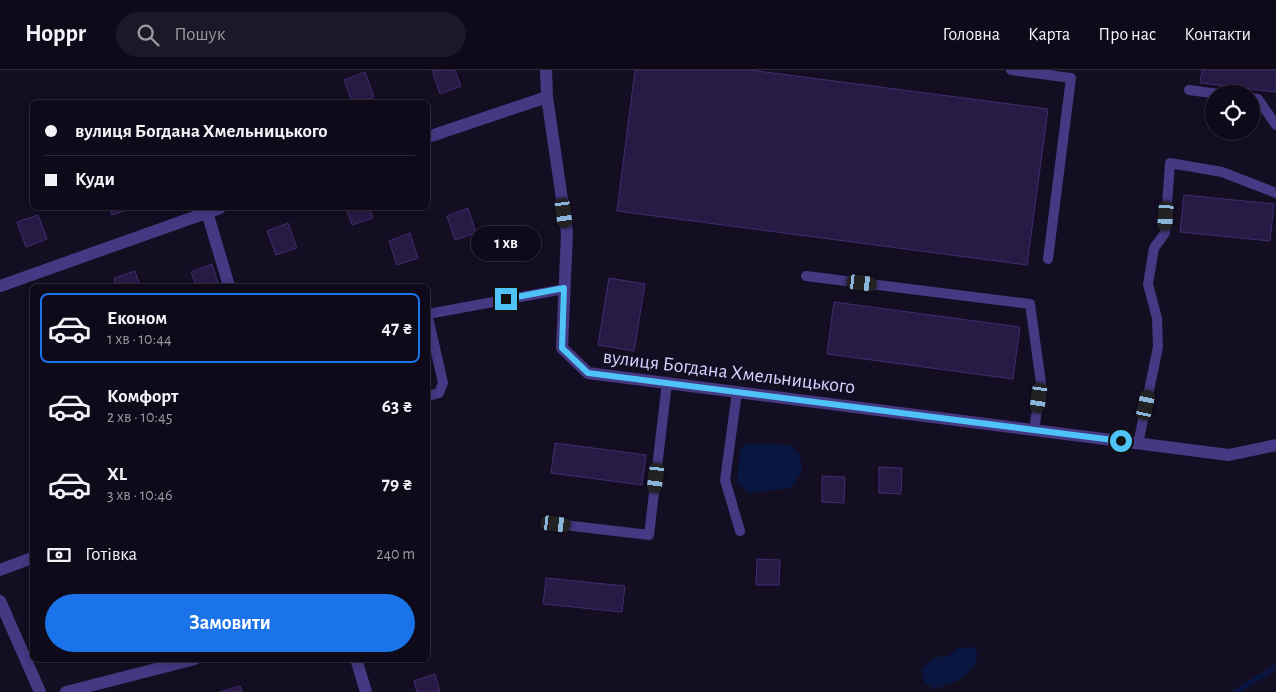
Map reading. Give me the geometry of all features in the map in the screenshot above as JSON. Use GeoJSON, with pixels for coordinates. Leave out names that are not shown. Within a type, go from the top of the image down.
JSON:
{"type":"FeatureCollection","features":[{"type":"Feature","properties":{"kind":"street","name":"вулиця Богдана Хмельницького"},"geometry":{"type":"LineString","coordinates":[[546,70],[547,97],[567,233],[562,348],[588,373],[1229,455],[1276,445]]}},
{"type":"Feature","properties":{"kind":"street"},"geometry":{"type":"LineString","coordinates":[[430,136],[547,97]]}},
{"type":"Feature","properties":{"kind":"street"},"geometry":{"type":"LineString","coordinates":[[0,286],[214,210]]}},
{"type":"Feature","properties":{"kind":"street"},"geometry":{"type":"LineString","coordinates":[[207,212],[227,284]]}},
{"type":"Feature","properties":{"kind":"street"},"geometry":{"type":"LineString","coordinates":[[0,570],[30,559]]}},
{"type":"Feature","properties":{"kind":"street"},"geometry":{"type":"LineString","coordinates":[[0,601],[40,692]]}},
{"type":"Feature","properties":{"kind":"street"},"geometry":{"type":"LineString","coordinates":[[66,692],[183,662]]}},
{"type":"Feature","properties":{"kind":"street"},"geometry":{"type":"LineString","coordinates":[[357,662],[366,692]]}},
{"type":"Feature","properties":{"kind":"lane"},"geometry":{"type":"LineString","coordinates":[[1012,70],[1071,78],[1048,259]]}},
{"type":"Feature","properties":{"kind":"lane"},"geometry":{"type":"LineString","coordinates":[[1189,90],[1205,92]]}},
{"type":"Feature","properties":{"kind":"lane"},"geometry":{"type":"LineString","coordinates":[[1260,102],[1276,125]]}},
{"type":"Feature","properties":{"kind":"lane"},"geometry":{"type":"LineString","coordinates":[[1138,444],[1158,347],[1157,318],[1148,284],[1154,248],[1165,233],[1170,163],[1222,172],[1276,193]]}},
{"type":"Feature","properties":{"kind":"lane"},"geometry":{"type":"LineString","coordinates":[[806,276],[1030,304],[1041,383],[1034,430]]}},
{"type":"Feature","properties":{"kind":"lane"},"geometry":{"type":"LineString","coordinates":[[430,315],[564,288]]}},
{"type":"Feature","properties":{"kind":"lane"},"geometry":{"type":"LineString","coordinates":[[430,324],[443,384],[439,393],[430,395]]}},
{"type":"Feature","properties":{"kind":"lane"},"geometry":{"type":"LineString","coordinates":[[556,524],[649,535],[668,383]]}},
{"type":"Feature","properties":{"kind":"lane"},"geometry":{"type":"LineString","coordinates":[[737,392],[725,480],[740,531]]}},
{"type":"Feature","properties":{"kind":"water"},"geometry":{"type":"Polygon","coordinates":[[[747,443],[790,445],[800,454],[802,471],[791,488],[749,493],[737,483],[740,450],[747,443]]]}},
{"type":"Feature","properties":{"kind":"water"},"geometry":{"type":"Polygon","coordinates":[[[974,647],[978,655],[974,667],[958,681],[934,689],[925,683],[921,670],[929,662],[939,657],[947,657],[958,648],[974,647]]]}},
{"type":"Feature","properties":{"kind":"building"},"geometry":{"type":"Polygon","coordinates":[[[432,70],[455,70],[461,86],[440,94],[432,70]]]}},
{"type":"Feature","properties":{"kind":"building"},"geometry":{"type":"Polygon","coordinates":[[[635,70],[750,70],[1048,109],[1027,265],[617,211],[635,70]]]}},
{"type":"Feature","properties":{"kind":"building"},"geometry":{"type":"Polygon","coordinates":[[[1202,70],[1276,70],[1276,92],[1260,90],[1260,85],[1200,83],[1202,70]]]}},
{"type":"Feature","properties":{"kind":"building"},"geometry":{"type":"Polygon","coordinates":[[[365,72],[374,97],[364,100],[351,100],[344,80],[365,72]]]}},
{"type":"Feature","properties":{"kind":"building"},"geometry":{"type":"Polygon","coordinates":[[[1184,195],[1274,204],[1270,241],[1180,232],[1184,195]]]}},
{"type":"Feature","properties":{"kind":"building"},"geometry":{"type":"Polygon","coordinates":[[[468,208],[476,233],[455,240],[447,216],[468,208]]]}},
{"type":"Feature","properties":{"kind":"building"},"geometry":{"type":"Polygon","coordinates":[[[110,210],[126,210],[112,215],[110,210]]]}},
{"type":"Feature","properties":{"kind":"building"},"geometry":{"type":"Polygon","coordinates":[[[347,210],[370,210],[373,218],[352,225],[347,210]]]}},
{"type":"Feature","properties":{"kind":"building"},"geometry":{"type":"Polygon","coordinates":[[[38,215],[47,239],[26,247],[17,222],[38,215]]]}},
{"type":"Feature","properties":{"kind":"building"},"geometry":{"type":"Polygon","coordinates":[[[288,223],[297,248],[276,255],[267,231],[288,223]]]}},
{"type":"Feature","properties":{"kind":"building"},"geometry":{"type":"Polygon","coordinates":[[[410,233],[418,258],[397,265],[389,241],[410,233]]]}},
{"type":"Feature","properties":{"kind":"building"},"geometry":{"type":"Polygon","coordinates":[[[212,264],[218,284],[195,284],[191,272],[212,264]]]}},
{"type":"Feature","properties":{"kind":"building"},"geometry":{"type":"Polygon","coordinates":[[[135,271],[139,284],[116,284],[114,278],[135,271]]]}},
{"type":"Feature","properties":{"kind":"building"},"geometry":{"type":"Polygon","coordinates":[[[609,278],[645,284],[634,351],[598,345],[609,278]]]}},
{"type":"Feature","properties":{"kind":"building"},"geometry":{"type":"Polygon","coordinates":[[[834,302],[1020,327],[1013,379],[827,354],[834,302]]]}},
{"type":"Feature","properties":{"kind":"building"},"geometry":{"type":"Polygon","coordinates":[[[555,443],[646,455],[642,485],[551,473],[555,443]]]}},
{"type":"Feature","properties":{"kind":"building"},"geometry":{"type":"Polygon","coordinates":[[[879,467],[902,468],[901,494],[879,493],[879,467]]]}},
{"type":"Feature","properties":{"kind":"building"},"geometry":{"type":"Polygon","coordinates":[[[822,476],[845,477],[844,503],[822,502],[822,476]]]}},
{"type":"Feature","properties":{"kind":"building"},"geometry":{"type":"Polygon","coordinates":[[[757,559],[780,560],[779,585],[756,585],[757,559]]]}},
{"type":"Feature","properties":{"kind":"building"},"geometry":{"type":"Polygon","coordinates":[[[546,578],[625,586],[622,612],[543,604],[546,578]]]}},
{"type":"Feature","properties":{"kind":"building"},"geometry":{"type":"Polygon","coordinates":[[[435,674],[440,692],[417,692],[414,681],[435,674]]]}},
{"type":"Feature","properties":{"kind":"building"},"geometry":{"type":"Polygon","coordinates":[[[240,686],[242,692],[220,692],[240,686]]]}},
{"type":"Feature","properties":{"kind":"waterway"},"geometry":{"type":"LineString","coordinates":[[1235,692],[1276,667]]}},
{"type":"Feature","properties":{"kind":"route"},"geometry":{"type":"LineString","coordinates":[[506,299],[564,288],[562,348],[588,373],[1121,441]]}}]}
